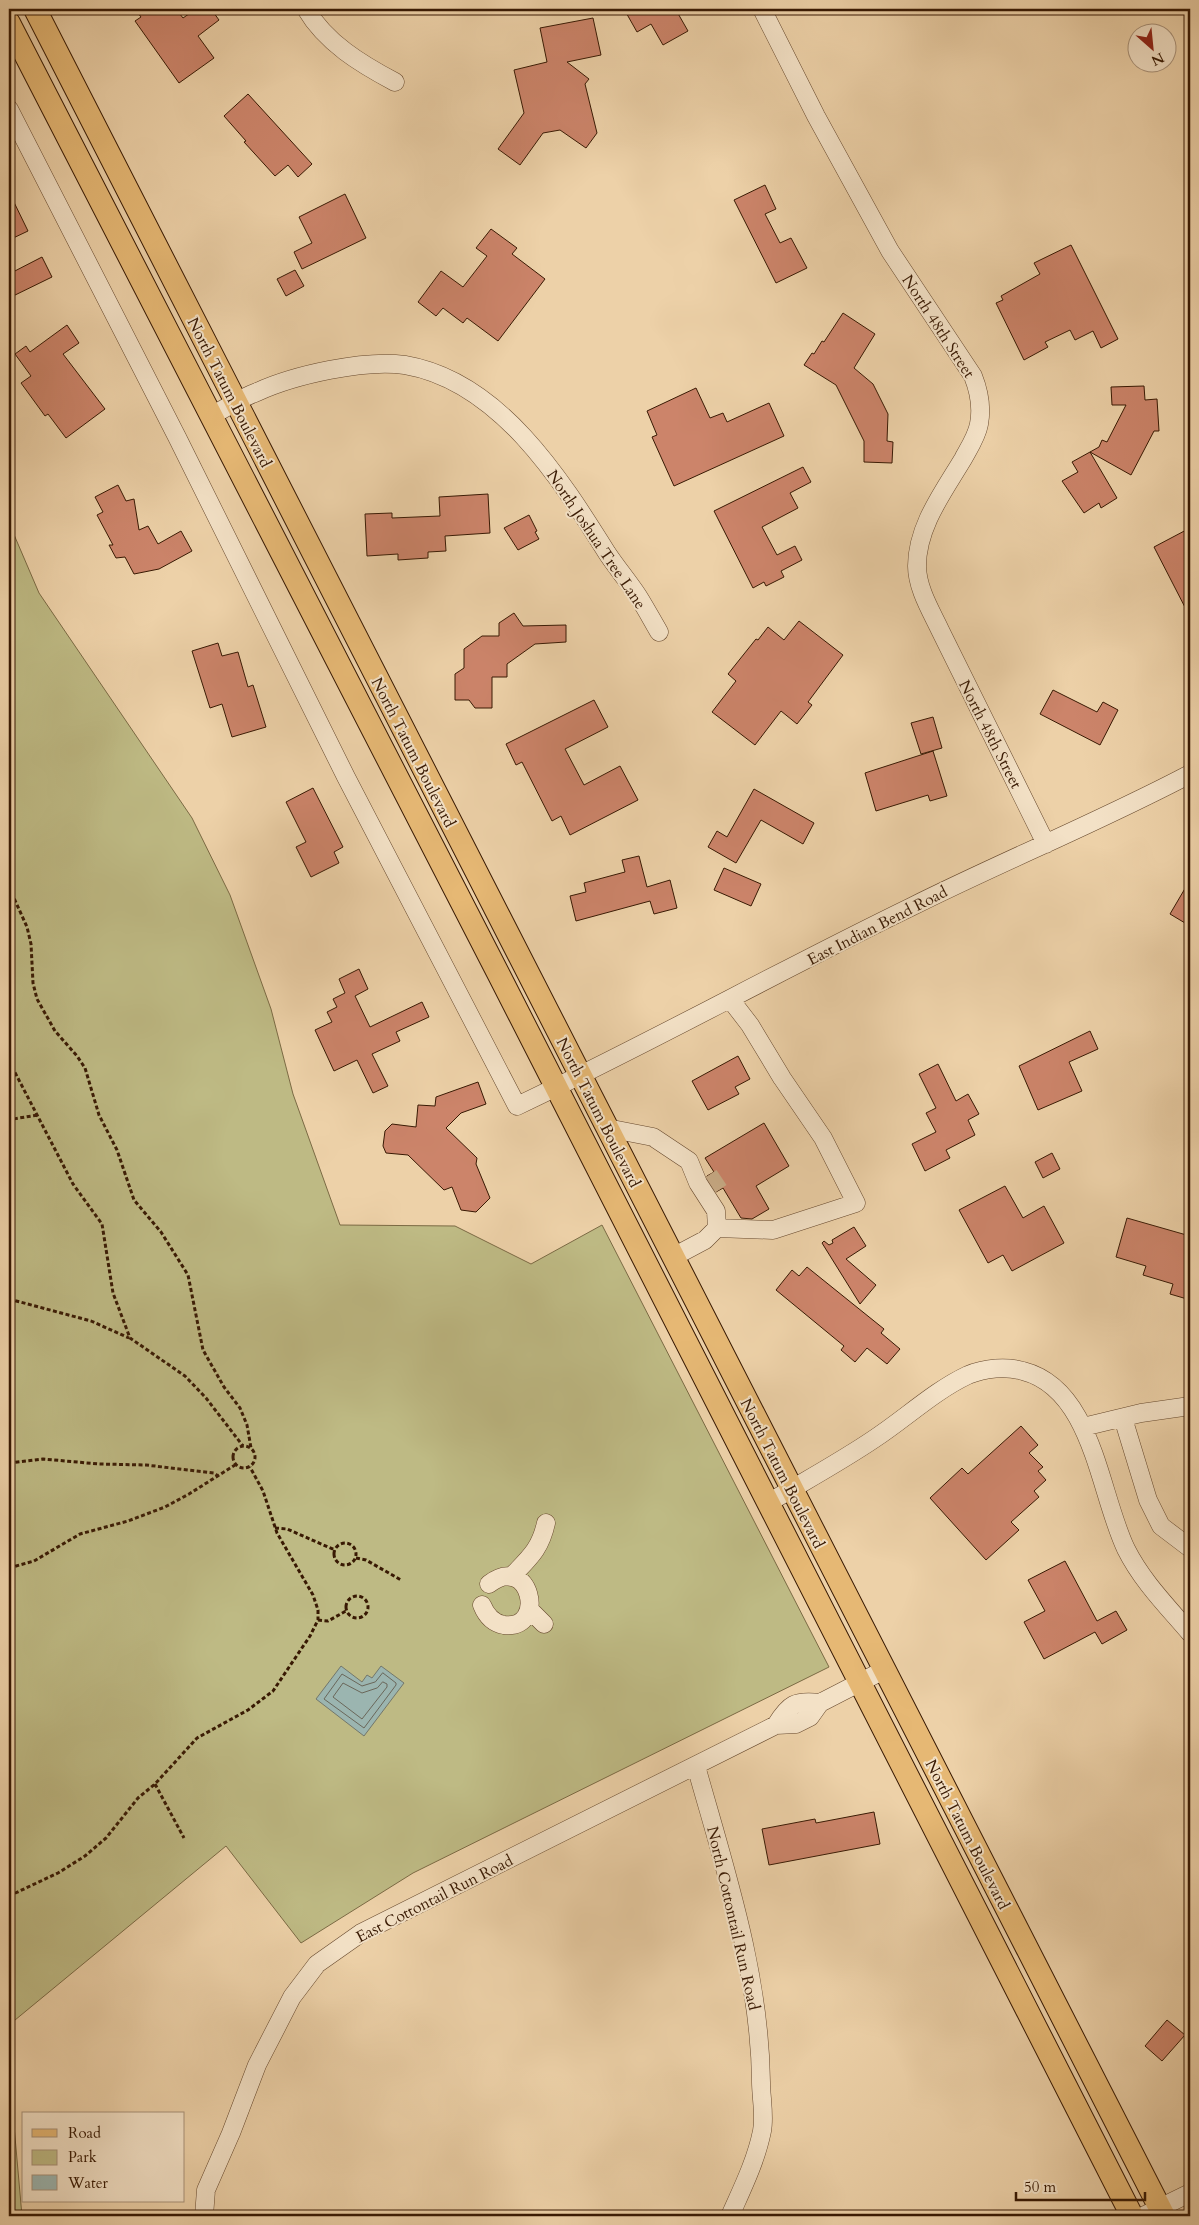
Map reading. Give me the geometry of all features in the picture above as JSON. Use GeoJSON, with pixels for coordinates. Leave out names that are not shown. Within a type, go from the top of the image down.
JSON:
{"type":"FeatureCollection","features":[{"type":"Feature","properties":{"kind":"main road","name":"North Tatum Boulevard"},"geometry":{"type":"LineString","coordinates":[[34,9],[236,403],[568,1082],[768,1503],[1132,2216]]}},
{"type":"Feature","properties":{"kind":"main road","name":"North Tatum Boulevard"},"geometry":{"type":"LineString","coordinates":[[9,23],[210,416],[568,1082],[607,1128],[884,1670],[1155,2214]]}},
{"type":"Feature","properties":{"kind":"street"},"geometry":{"type":"LineString","coordinates":[[306,9],[327,36],[365,66],[395,82]]}},
{"type":"Feature","properties":{"kind":"street","name":"North 48th Street"},"geometry":{"type":"LineString","coordinates":[[762,9],[816,116],[890,251],[976,382],[980,409],[979,425],[972,443],[929,518],[921,538],[917,567],[926,602],[1046,844]]}},
{"type":"Feature","properties":{"kind":"street","name":"North Tatum Boulevard"},"geometry":{"type":"LineString","coordinates":[[9,109],[177,437],[346,777],[517,1106],[568,1082]]}},
{"type":"Feature","properties":{"kind":"street","name":"North Joshua Tree Lane"},"geometry":{"type":"LineString","coordinates":[[210,416],[278,384],[353,366],[404,365],[428,370],[457,383],[487,401],[523,437],[553,472],[575,500],[609,555],[639,597],[659,632]]}},
{"type":"Feature","properties":{"kind":"street","name":"East Indian Bend Road"},"geometry":{"type":"LineString","coordinates":[[568,1082],[910,907],[1190,774]]}},
{"type":"Feature","properties":{"kind":"street"},"geometry":{"type":"LineString","coordinates":[[716,1220],[773,1230],[856,1203],[823,1138],[782,1078],[750,1025],[730,999]]}},
{"type":"Feature","properties":{"kind":"street"},"geometry":{"type":"LineString","coordinates":[[607,1128],[653,1137],[709,1175]]}},
{"type":"Feature","properties":{"kind":"street"},"geometry":{"type":"LineString","coordinates":[[689,1161],[716,1220]]}},
{"type":"Feature","properties":{"kind":"street"},"geometry":{"type":"LineString","coordinates":[[673,1256],[705,1240],[716,1220],[719,1190]]}},
{"type":"Feature","properties":{"kind":"street"},"geometry":{"type":"LineString","coordinates":[[768,1503],[874,1439],[951,1384],[970,1374],[994,1368],[1015,1369],[1034,1373],[1048,1380],[1070,1403],[1083,1427],[1115,1525],[1127,1552],[1152,1590],[1190,1633]]}},
{"type":"Feature","properties":{"kind":"street"},"geometry":{"type":"LineString","coordinates":[[1083,1427],[1190,1406]]}},
{"type":"Feature","properties":{"kind":"street"},"geometry":{"type":"LineString","coordinates":[[1123,1418],[1148,1500],[1161,1526],[1190,1548]]}},
{"type":"Feature","properties":{"kind":"street"},"geometry":{"type":"LineString","coordinates":[[511,1577],[534,1552],[542,1540],[546,1523]]}},
{"type":"Feature","properties":{"kind":"street"},"geometry":{"type":"LineString","coordinates":[[482,1605],[490,1618],[503,1625],[519,1622],[529,1609],[531,1601],[525,1585],[511,1577],[502,1576],[489,1584]]}},
{"type":"Feature","properties":{"kind":"street"},"geometry":{"type":"LineString","coordinates":[[529,1609],[544,1624]]}},
{"type":"Feature","properties":{"kind":"street","name":"East Cottontail Run Road"},"geometry":{"type":"LineString","coordinates":[[204,2216],[206,2190],[257,2065],[292,1997],[317,1964],[361,1933],[776,1725],[796,1724],[810,1717],[820,1703],[884,1670]]}},
{"type":"Feature","properties":{"kind":"street","name":"North Cottontail Run Road"},"geometry":{"type":"LineString","coordinates":[[696,1766],[723,1862],[753,1988],[761,2053],[762,2130],[745,2183],[730,2216]]}},
{"type":"Feature","properties":{"kind":"street"},"geometry":{"type":"LineString","coordinates":[[1155,2214],[1190,2193]]}},
{"type":"Feature","properties":{"kind":"path"},"geometry":{"type":"LineString","coordinates":[[9,887],[27,927],[31,944],[33,983],[37,999],[55,1030],[85,1068],[99,1115],[117,1150],[134,1200],[161,1232],[188,1275],[203,1350],[224,1388],[240,1408],[247,1425],[251,1448],[256,1458],[250,1467]]}},
{"type":"Feature","properties":{"kind":"path"},"geometry":{"type":"LineString","coordinates":[[9,1061],[73,1184],[102,1224],[113,1293],[130,1338]]}},
{"type":"Feature","properties":{"kind":"path"},"geometry":{"type":"LineString","coordinates":[[9,1123],[14,1119],[38,1115]]}},
{"type":"Feature","properties":{"kind":"path"},"geometry":{"type":"LineString","coordinates":[[9,1299],[90,1321],[130,1338],[185,1376],[206,1398],[243,1446]]}},
{"type":"Feature","properties":{"kind":"path"},"geometry":{"type":"LineString","coordinates":[[250,1467],[239,1468],[235,1465],[233,1454],[235,1449],[243,1446],[251,1448]]}},
{"type":"Feature","properties":{"kind":"path"},"geometry":{"type":"LineString","coordinates":[[9,1463],[43,1459],[89,1464],[146,1465],[214,1473],[218,1476]]}},
{"type":"Feature","properties":{"kind":"path"},"geometry":{"type":"LineString","coordinates":[[9,1568],[34,1561],[80,1534],[145,1515],[189,1494],[235,1465]]}},
{"type":"Feature","properties":{"kind":"path"},"geometry":{"type":"LineString","coordinates":[[9,1896],[58,1873],[85,1856],[106,1838],[138,1798],[155,1784],[197,1738],[248,1710],[273,1691],[310,1636],[318,1620],[318,1610],[313,1595],[275,1528],[263,1491],[250,1467]]}},
{"type":"Feature","properties":{"kind":"path"},"geometry":{"type":"LineString","coordinates":[[275,1528],[287,1529],[335,1550]]}},
{"type":"Feature","properties":{"kind":"path"},"geometry":{"type":"LineString","coordinates":[[340,1544],[351,1544],[356,1552],[356,1558],[348,1565],[342,1565],[334,1558],[335,1550],[340,1544]]}},
{"type":"Feature","properties":{"kind":"path"},"geometry":{"type":"LineString","coordinates":[[356,1558],[366,1560],[402,1580]]}},
{"type":"Feature","properties":{"kind":"path"},"geometry":{"type":"LineString","coordinates":[[352,1597],[362,1597],[369,1606],[365,1616],[360,1619],[354,1619],[346,1612],[346,1606],[352,1597]]}},
{"type":"Feature","properties":{"kind":"path"},"geometry":{"type":"LineString","coordinates":[[318,1620],[328,1621],[346,1612]]}},
{"type":"Feature","properties":{"kind":"path"},"geometry":{"type":"LineString","coordinates":[[155,1784],[184,1838]]}},
{"type":"Feature","properties":{"kind":"green space"},"geometry":{"type":"Polygon","coordinates":[[[9,523],[39,593],[192,818],[230,895],[271,1009],[293,1094],[340,1225],[455,1226],[531,1264],[602,1225],[829,1667],[413,1873],[301,1943],[226,1846],[9,2025],[9,523]]]}},
{"type":"Feature","properties":{"kind":"green space"},"geometry":{"type":"Polygon","coordinates":[[[9,2069],[22,2216],[9,2216],[9,2069]]]}},
{"type":"Feature","properties":{"kind":"water"},"geometry":{"type":"Polygon","coordinates":[[[341,1666],[362,1682],[367,1675],[372,1678],[381,1666],[404,1683],[364,1736],[316,1699],[341,1666]]]}},
{"type":"Feature","properties":{"kind":"building"},"geometry":{"type":"Polygon","coordinates":[[[135,9],[176,9],[183,18],[196,9],[211,9],[219,20],[198,36],[214,58],[179,83],[135,21],[141,17],[135,9]]]}},
{"type":"Feature","properties":{"kind":"building"},"geometry":{"type":"Polygon","coordinates":[[[624,9],[679,9],[676,10],[688,31],[663,45],[651,24],[637,32],[624,9]]]}},
{"type":"Feature","properties":{"kind":"building"},"geometry":{"type":"Polygon","coordinates":[[[593,18],[601,55],[567,62],[589,79],[585,84],[597,133],[586,148],[560,130],[543,133],[520,165],[498,149],[524,113],[514,70],[547,62],[540,28],[593,18]]]}},
{"type":"Feature","properties":{"kind":"building"},"geometry":{"type":"Polygon","coordinates":[[[248,94],[312,164],[298,177],[288,165],[275,176],[244,142],[246,141],[224,116],[248,94]]]}},
{"type":"Feature","properties":{"kind":"building"},"geometry":{"type":"Polygon","coordinates":[[[765,185],[776,209],[765,214],[780,243],[791,238],[807,268],[776,283],[734,200],[765,185]]]}},
{"type":"Feature","properties":{"kind":"building"},"geometry":{"type":"Polygon","coordinates":[[[9,192],[28,231],[9,240],[9,192]]]}},
{"type":"Feature","properties":{"kind":"building"},"geometry":{"type":"Polygon","coordinates":[[[345,194],[366,238],[302,269],[294,252],[312,243],[299,217],[345,194]]]}},
{"type":"Feature","properties":{"kind":"building"},"geometry":{"type":"Polygon","coordinates":[[[491,229],[517,248],[512,254],[545,279],[498,341],[467,318],[463,323],[443,308],[436,316],[418,302],[441,271],[463,287],[487,256],[476,248],[491,229]]]}},
{"type":"Feature","properties":{"kind":"building"},"geometry":{"type":"Polygon","coordinates":[[[1071,245],[1118,339],[1101,348],[1093,331],[1075,340],[1070,330],[1045,342],[1048,347],[1024,360],[996,303],[1003,300],[1001,296],[1040,274],[1034,263],[1071,245]]]}},
{"type":"Feature","properties":{"kind":"building"},"geometry":{"type":"Polygon","coordinates":[[[42,257],[52,277],[9,298],[9,274],[42,257]]]}},
{"type":"Feature","properties":{"kind":"building"},"geometry":{"type":"Polygon","coordinates":[[[295,270],[304,286],[286,296],[277,279],[295,270]]]}},
{"type":"Feature","properties":{"kind":"building"},"geometry":{"type":"Polygon","coordinates":[[[843,313],[875,334],[854,368],[873,384],[888,414],[887,441],[893,442],[892,463],[864,462],[864,441],[836,385],[804,365],[822,341],[824,342],[843,313]]]}},
{"type":"Feature","properties":{"kind":"building"},"geometry":{"type":"Polygon","coordinates":[[[67,325],[79,343],[63,354],[105,409],[66,438],[48,414],[45,416],[21,383],[31,376],[15,354],[26,346],[30,352],[67,325]]]}},
{"type":"Feature","properties":{"kind":"building"},"geometry":{"type":"Polygon","coordinates":[[[1144,386],[1145,400],[1157,399],[1159,431],[1154,431],[1131,475],[1090,452],[1099,447],[1102,440],[1107,442],[1126,405],[1112,405],[1111,387],[1144,386]]]}},
{"type":"Feature","properties":{"kind":"building"},"geometry":{"type":"Polygon","coordinates":[[[696,388],[710,418],[723,413],[727,422],[769,403],[784,436],[674,486],[652,437],[657,435],[647,411],[696,388]]]}},
{"type":"Feature","properties":{"kind":"building"},"geometry":{"type":"Polygon","coordinates":[[[1090,452],[1117,498],[1101,508],[1099,503],[1084,513],[1062,481],[1078,472],[1072,462],[1090,452]]]}},
{"type":"Feature","properties":{"kind":"building"},"geometry":{"type":"Polygon","coordinates":[[[803,467],[811,482],[790,493],[798,508],[762,527],[777,555],[795,546],[802,560],[781,571],[784,577],[766,586],[764,582],[753,588],[714,511],[803,467]]]}},
{"type":"Feature","properties":{"kind":"building"},"geometry":{"type":"Polygon","coordinates":[[[118,485],[126,501],[134,499],[139,530],[148,526],[158,544],[181,531],[192,551],[159,569],[134,574],[125,557],[116,558],[109,545],[113,545],[97,515],[103,512],[95,497],[118,485]]]}},
{"type":"Feature","properties":{"kind":"building"},"geometry":{"type":"Polygon","coordinates":[[[488,494],[490,533],[445,536],[446,551],[428,552],[428,558],[398,560],[398,554],[367,556],[365,514],[392,513],[392,518],[440,516],[439,497],[488,494]]]}},
{"type":"Feature","properties":{"kind":"building"},"geometry":{"type":"Polygon","coordinates":[[[529,515],[539,539],[518,550],[504,528],[529,515]]]}},
{"type":"Feature","properties":{"kind":"building"},"geometry":{"type":"Polygon","coordinates":[[[1190,528],[1190,617],[1154,547],[1190,528]]]}},
{"type":"Feature","properties":{"kind":"building"},"geometry":{"type":"Polygon","coordinates":[[[514,613],[523,626],[566,625],[566,642],[535,644],[507,664],[507,677],[492,677],[492,708],[475,708],[469,700],[455,700],[455,674],[464,668],[464,649],[482,636],[499,636],[499,623],[514,613]]]}},
{"type":"Feature","properties":{"kind":"building"},"geometry":{"type":"Polygon","coordinates":[[[799,621],[843,655],[808,702],[812,705],[797,724],[781,711],[755,745],[712,712],[736,681],[728,674],[756,639],[758,640],[768,627],[784,640],[799,621]]]}},
{"type":"Feature","properties":{"kind":"building"},"geometry":{"type":"Polygon","coordinates":[[[218,643],[222,656],[238,652],[248,687],[253,685],[266,727],[232,737],[222,704],[210,708],[192,651],[218,643]]]}},
{"type":"Feature","properties":{"kind":"building"},"geometry":{"type":"Polygon","coordinates":[[[1053,690],[1097,712],[1103,702],[1118,710],[1100,745],[1040,714],[1053,690]]]}},
{"type":"Feature","properties":{"kind":"building"},"geometry":{"type":"Polygon","coordinates":[[[594,700],[608,727],[565,749],[584,785],[620,766],[638,800],[570,835],[561,816],[552,821],[522,762],[516,765],[506,744],[594,700]]]}},
{"type":"Feature","properties":{"kind":"building"},"geometry":{"type":"Polygon","coordinates":[[[933,717],[942,748],[921,754],[911,723],[933,717]]]}},
{"type":"Feature","properties":{"kind":"building"},"geometry":{"type":"Polygon","coordinates":[[[933,751],[947,796],[930,801],[928,795],[876,811],[865,773],[933,751]]]}},
{"type":"Feature","properties":{"kind":"building"},"geometry":{"type":"Polygon","coordinates":[[[313,788],[343,847],[334,852],[339,863],[311,877],[296,847],[306,842],[286,802],[313,788]]]}},
{"type":"Feature","properties":{"kind":"building"},"geometry":{"type":"Polygon","coordinates":[[[754,789],[814,823],[803,844],[761,820],[736,863],[708,847],[717,831],[727,837],[754,789]]]}},
{"type":"Feature","properties":{"kind":"building"},"geometry":{"type":"Polygon","coordinates":[[[639,856],[647,887],[670,880],[677,908],[654,914],[650,901],[576,921],[570,896],[586,892],[584,883],[625,872],[622,860],[639,856]]]}},
{"type":"Feature","properties":{"kind":"building"},"geometry":{"type":"Polygon","coordinates":[[[724,868],[761,884],[751,906],[714,890],[724,868]]]}},
{"type":"Feature","properties":{"kind":"building"},"geometry":{"type":"Polygon","coordinates":[[[1190,880],[1190,926],[1170,914],[1190,880]]]}},
{"type":"Feature","properties":{"kind":"building"},"geometry":{"type":"Polygon","coordinates":[[[359,969],[368,989],[355,996],[370,1027],[422,1002],[429,1017],[396,1032],[400,1041],[372,1054],[388,1086],[373,1093],[357,1060],[334,1071],[315,1030],[332,1022],[327,1012],[337,1007],[333,999],[345,993],[339,979],[359,969]]]}},
{"type":"Feature","properties":{"kind":"building"},"geometry":{"type":"Polygon","coordinates":[[[1090,1031],[1098,1049],[1069,1062],[1082,1091],[1038,1110],[1019,1066],[1090,1031]]]}},
{"type":"Feature","properties":{"kind":"building"},"geometry":{"type":"Polygon","coordinates":[[[738,1056],[750,1079],[735,1087],[739,1094],[708,1110],[692,1081],[738,1056]]]}},
{"type":"Feature","properties":{"kind":"building"},"geometry":{"type":"Polygon","coordinates":[[[938,1064],[956,1101],[968,1094],[979,1114],[968,1120],[975,1135],[946,1150],[950,1158],[925,1171],[912,1144],[936,1132],[926,1113],[936,1108],[919,1074],[938,1064]]]}},
{"type":"Feature","properties":{"kind":"building"},"geometry":{"type":"Polygon","coordinates":[[[478,1082],[486,1104],[461,1113],[446,1128],[477,1158],[476,1164],[490,1198],[476,1212],[461,1210],[452,1187],[444,1190],[408,1155],[386,1153],[383,1146],[385,1131],[392,1124],[416,1127],[418,1105],[435,1106],[436,1097],[478,1082]]]}},
{"type":"Feature","properties":{"kind":"building"},"geometry":{"type":"Polygon","coordinates":[[[764,1123],[789,1166],[756,1186],[769,1209],[752,1219],[741,1218],[723,1188],[716,1192],[707,1178],[707,1176],[714,1172],[705,1158],[764,1123]]]}},
{"type":"Feature","properties":{"kind":"building"},"geometry":{"type":"Polygon","coordinates":[[[1052,1153],[1060,1169],[1043,1178],[1035,1162],[1052,1153]]]}},
{"type":"Feature","properties":{"kind":"building"},"geometry":{"type":"Polygon","coordinates":[[[1005,1186],[1023,1218],[1044,1206],[1064,1243],[1012,1271],[1003,1255],[988,1263],[959,1210],[1005,1186]]]}},
{"type":"Feature","properties":{"kind":"building"},"geometry":{"type":"Polygon","coordinates":[[[1127,1218],[1190,1236],[1190,1287],[1187,1299],[1170,1294],[1173,1284],[1143,1275],[1146,1266],[1116,1257],[1127,1218]]]}},
{"type":"Feature","properties":{"kind":"building"},"geometry":{"type":"Polygon","coordinates":[[[854,1227],[866,1246],[846,1259],[876,1285],[860,1304],[822,1243],[824,1241],[829,1245],[833,1243],[832,1240],[854,1227]]]}},
{"type":"Feature","properties":{"kind":"building"},"geometry":{"type":"Polygon","coordinates":[[[807,1267],[884,1329],[881,1333],[900,1349],[887,1364],[867,1348],[855,1362],[841,1350],[844,1346],[776,1290],[792,1270],[799,1276],[807,1267]]]}},
{"type":"Feature","properties":{"kind":"building"},"geometry":{"type":"Polygon","coordinates":[[[1021,1426],[1038,1445],[1029,1453],[1043,1467],[1038,1471],[1046,1480],[1034,1491],[1039,1497],[1011,1522],[1019,1530],[986,1560],[930,1498],[962,1468],[968,1474],[1021,1426]]]}},
{"type":"Feature","properties":{"kind":"building"},"geometry":{"type":"Polygon","coordinates":[[[1065,1561],[1097,1621],[1116,1611],[1127,1630],[1102,1644],[1095,1632],[1044,1659],[1024,1622],[1045,1611],[1028,1580],[1065,1561]]]}},
{"type":"Feature","properties":{"kind":"building"},"geometry":{"type":"Polygon","coordinates":[[[874,1812],[880,1844],[769,1865],[762,1829],[815,1819],[816,1823],[874,1812]]]}},
{"type":"Feature","properties":{"kind":"building"},"geometry":{"type":"Polygon","coordinates":[[[1167,2020],[1185,2035],[1162,2061],[1145,2046],[1167,2020]]]}},
{"type":"Feature","properties":{"kind":"tunnel"},"geometry":{"type":"LineString","coordinates":[[709,1175],[719,1190]]}}]}
